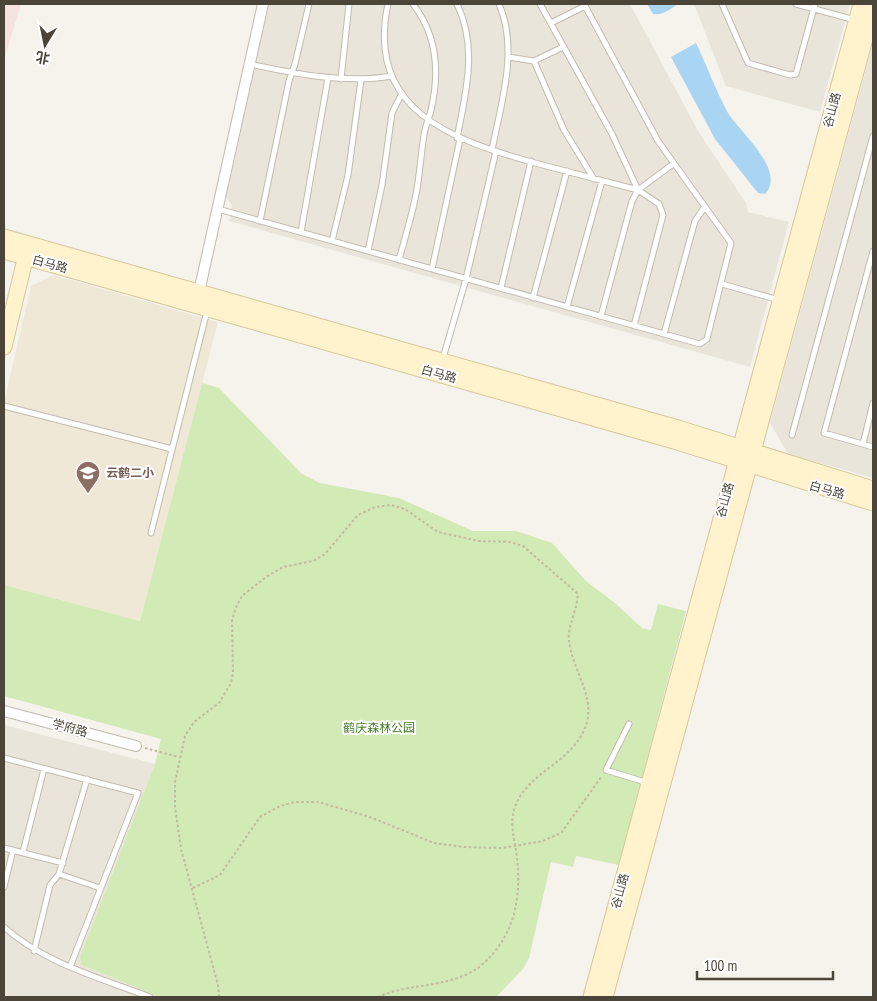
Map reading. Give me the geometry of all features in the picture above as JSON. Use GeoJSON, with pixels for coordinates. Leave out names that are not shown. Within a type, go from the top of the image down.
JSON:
{"type":"FeatureCollection","features":[{"type":"Feature","properties":{"kind":"street"},"geometry":{"type":"LineString","coordinates":[[199,292],[263,4]]}},
{"type":"Feature","properties":{"kind":"street","name":"谷山路"},"geometry":{"type":"LineString","coordinates":[[605,997],[744,457],[780,300],[861,4]]}},
{"type":"Feature","properties":{"kind":"street","name":"谷山路"},"geometry":{"type":"LineString","coordinates":[[591,997],[649,783],[873,11]]}},
{"type":"Feature","properties":{"kind":"street","name":"白马路"},"geometry":{"type":"LineString","coordinates":[[4,237],[27,250],[208,308],[665,438],[873,489]]}},
{"type":"Feature","properties":{"kind":"street"},"geometry":{"type":"LineString","coordinates":[[4,348],[27,250]]}},
{"type":"Feature","properties":{"kind":"street","name":"白马路"},"geometry":{"type":"LineString","coordinates":[[4,251],[27,250],[199,292],[442,361],[744,457],[873,503]]}},
{"type":"Feature","properties":{"kind":"street","name":"学府路"},"geometry":{"type":"LineString","coordinates":[[4,711],[136,746]]}},
{"type":"Feature","properties":{"kind":"lane"},"geometry":{"type":"LineString","coordinates":[[260,221],[292,72],[309,4]]}},
{"type":"Feature","properties":{"kind":"lane"},"geometry":{"type":"LineString","coordinates":[[342,79],[349,4]]}},
{"type":"Feature","properties":{"kind":"lane"},"geometry":{"type":"LineString","coordinates":[[388,4],[384,49],[392,76],[415,110],[459,138],[494,151],[638,190],[658,204],[663,215],[634,326]]}},
{"type":"Feature","properties":{"kind":"lane"},"geometry":{"type":"LineString","coordinates":[[399,260],[417,191],[424,134],[429,120],[436,82],[436,55],[426,24],[413,4]]}},
{"type":"Feature","properties":{"kind":"lane"},"geometry":{"type":"LineString","coordinates":[[432,269],[459,138],[470,59],[465,24],[457,4]]}},
{"type":"Feature","properties":{"kind":"lane"},"geometry":{"type":"LineString","coordinates":[[442,361],[466,279],[494,151],[508,57],[505,20],[499,4]]}},
{"type":"Feature","properties":{"kind":"lane"},"geometry":{"type":"LineString","coordinates":[[540,4],[612,134],[638,190]]}},
{"type":"Feature","properties":{"kind":"lane"},"geometry":{"type":"LineString","coordinates":[[722,4],[748,63],[790,76],[796,74],[815,6]]}},
{"type":"Feature","properties":{"kind":"lane"},"geometry":{"type":"LineString","coordinates":[[796,4],[815,6],[856,21]]}},
{"type":"Feature","properties":{"kind":"lane"},"geometry":{"type":"LineString","coordinates":[[217,209],[700,344],[707,339],[731,243],[673,164],[641,112],[585,5],[551,24]]}},
{"type":"Feature","properties":{"kind":"lane"},"geometry":{"type":"LineString","coordinates":[[508,57],[534,61],[563,47]]}},
{"type":"Feature","properties":{"kind":"lane"},"geometry":{"type":"LineString","coordinates":[[534,61],[564,130],[595,179]]}},
{"type":"Feature","properties":{"kind":"lane"},"geometry":{"type":"LineString","coordinates":[[249,64],[328,78],[361,80],[392,76]]}},
{"type":"Feature","properties":{"kind":"lane"},"geometry":{"type":"LineString","coordinates":[[301,232],[328,78]]}},
{"type":"Feature","properties":{"kind":"lane"},"geometry":{"type":"LineString","coordinates":[[332,241],[348,175],[361,80]]}},
{"type":"Feature","properties":{"kind":"lane"},"geometry":{"type":"LineString","coordinates":[[368,251],[382,186],[392,113],[402,93]]}},
{"type":"Feature","properties":{"kind":"lane"},"geometry":{"type":"LineString","coordinates":[[792,435],[873,136]]}},
{"type":"Feature","properties":{"kind":"lane"},"geometry":{"type":"LineString","coordinates":[[501,288],[531,161]]}},
{"type":"Feature","properties":{"kind":"lane"},"geometry":{"type":"LineString","coordinates":[[601,316],[632,202],[638,190],[673,164]]}},
{"type":"Feature","properties":{"kind":"lane"},"geometry":{"type":"LineString","coordinates":[[533,298],[567,171]]}},
{"type":"Feature","properties":{"kind":"lane"},"geometry":{"type":"LineString","coordinates":[[567,307],[602,181]]}},
{"type":"Feature","properties":{"kind":"lane"},"geometry":{"type":"LineString","coordinates":[[664,334],[695,220],[704,208]]}},
{"type":"Feature","properties":{"kind":"lane"},"geometry":{"type":"LineString","coordinates":[[873,251],[824,433],[873,447]]}},
{"type":"Feature","properties":{"kind":"lane"},"geometry":{"type":"LineString","coordinates":[[722,284],[780,300]]}},
{"type":"Feature","properties":{"kind":"lane"},"geometry":{"type":"LineString","coordinates":[[151,533],[208,308]]}},
{"type":"Feature","properties":{"kind":"lane"},"geometry":{"type":"LineString","coordinates":[[862,444],[873,403]]}},
{"type":"Feature","properties":{"kind":"lane"},"geometry":{"type":"LineString","coordinates":[[4,406],[172,449]]}},
{"type":"Feature","properties":{"kind":"lane"},"geometry":{"type":"LineString","coordinates":[[629,724],[606,770],[649,783]]}},
{"type":"Feature","properties":{"kind":"lane"},"geometry":{"type":"LineString","coordinates":[[4,758],[138,793],[70,966]]}},
{"type":"Feature","properties":{"kind":"lane"},"geometry":{"type":"LineString","coordinates":[[23,852],[44,768]]}},
{"type":"Feature","properties":{"kind":"lane"},"geometry":{"type":"LineString","coordinates":[[34,950],[50,885],[59,874],[87,779]]}},
{"type":"Feature","properties":{"kind":"lane"},"geometry":{"type":"LineString","coordinates":[[4,848],[63,862]]}},
{"type":"Feature","properties":{"kind":"lane"},"geometry":{"type":"LineString","coordinates":[[4,887],[13,850]]}},
{"type":"Feature","properties":{"kind":"lane"},"geometry":{"type":"LineString","coordinates":[[59,874],[100,888]]}},
{"type":"Feature","properties":{"kind":"lane"},"geometry":{"type":"LineString","coordinates":[[4,927],[34,950],[150,997]]}},
{"type":"Feature","properties":{"kind":"path"},"geometry":{"type":"LineString","coordinates":[[219,997],[218,985],[194,888],[182,849],[175,807],[175,782],[182,742],[191,726],[219,703],[231,683],[233,673],[232,619],[242,596],[266,577],[284,568],[313,561],[325,554],[356,517],[365,511],[383,506],[400,507],[438,532],[479,541],[510,542],[524,546],[577,593],[578,599],[570,626],[569,642],[588,701],[587,721],[583,732],[568,754],[532,781],[522,793],[512,815],[512,828],[520,875],[518,902],[508,929],[489,958],[477,969],[454,980],[392,992],[378,997]]}},
{"type":"Feature","properties":{"kind":"path"},"geometry":{"type":"LineString","coordinates":[[136,746],[179,757]]}},
{"type":"Feature","properties":{"kind":"path"},"geometry":{"type":"LineString","coordinates":[[194,888],[210,882],[225,870],[260,817],[272,808],[295,802],[318,802],[370,817],[434,843],[489,848],[515,846],[543,841],[561,832],[606,770]]}},
{"type":"Feature","properties":{"kind":"shaded area"},"geometry":{"type":"Polygon","coordinates":[[[4,4],[21,4],[4,60],[4,4]]]}},
{"type":"Feature","properties":{"kind":"shaded area"},"geometry":{"type":"Polygon","coordinates":[[[269,4],[630,4],[698,131],[746,203],[748,212],[789,222],[750,367],[229,221],[232,205],[226,198],[269,4]]]}},
{"type":"Feature","properties":{"kind":"shaded area"},"geometry":{"type":"Polygon","coordinates":[[[694,4],[850,4],[820,112],[726,86],[694,4]]]}},
{"type":"Feature","properties":{"kind":"shaded area"},"geometry":{"type":"Polygon","coordinates":[[[873,43],[873,478],[788,454],[770,423],[873,43]]]}},
{"type":"Feature","properties":{"kind":"shaded area","name":"云鹤二小"},"geometry":{"type":"Polygon","coordinates":[[[53,275],[218,322],[140,621],[4,585],[4,402],[31,286],[53,275]]]}},
{"type":"Feature","properties":{"kind":"shaded area"},"geometry":{"type":"Polygon","coordinates":[[[4,725],[155,764],[80,957],[82,965],[159,997],[4,997],[4,725]]]}},
{"type":"Feature","properties":{"kind":"green space","name":"鹤庆森林公园"},"geometry":{"type":"Polygon","coordinates":[[[202,383],[219,388],[302,474],[320,483],[399,498],[473,531],[516,531],[552,543],[586,581],[615,603],[642,628],[651,630],[658,604],[686,611],[619,865],[576,856],[573,867],[551,862],[529,958],[523,969],[496,997],[159,997],[82,965],[80,957],[155,764],[161,739],[4,696],[4,585],[140,621],[202,383]]]}},
{"type":"Feature","properties":{"kind":"water"},"geometry":{"type":"Polygon","coordinates":[[[647,4],[678,4],[666,12],[653,14],[647,4]]]}},
{"type":"Feature","properties":{"kind":"water"},"geometry":{"type":"Polygon","coordinates":[[[696,43],[728,113],[766,163],[770,174],[770,185],[765,194],[758,193],[715,139],[671,57],[696,43]]]}},
{"type":"Feature","properties":{"kind":"place","name":"云鹤二小"},"geometry":{"type":"Point","coordinates":[88,494]}}]}
